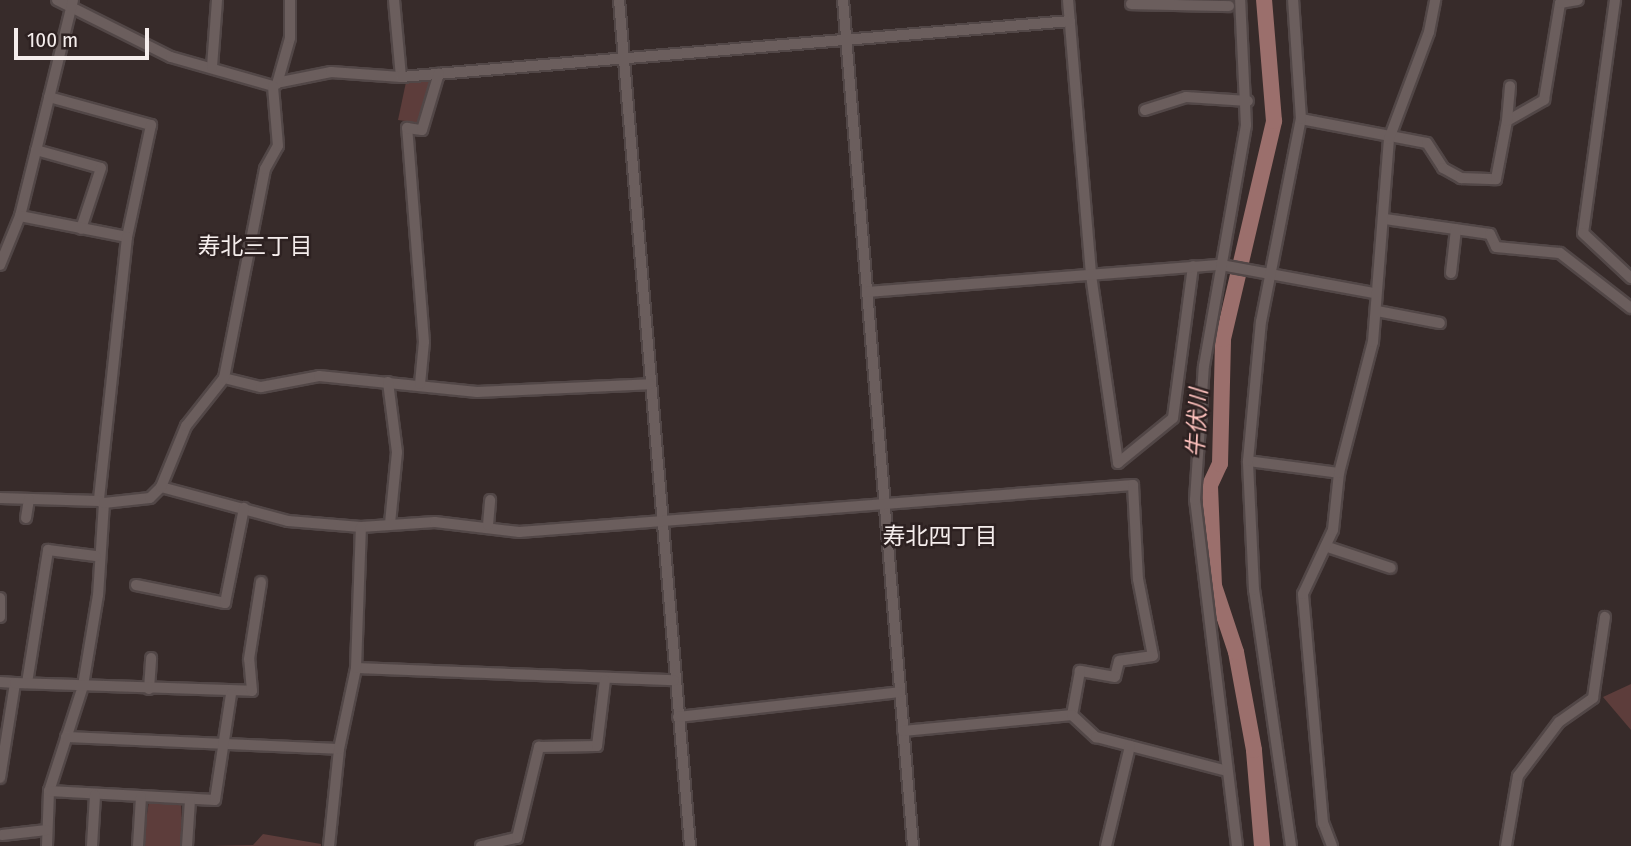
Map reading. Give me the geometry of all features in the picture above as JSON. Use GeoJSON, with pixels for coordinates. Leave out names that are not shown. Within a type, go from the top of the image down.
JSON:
{"type":"FeatureCollection","features":[{"type":"Feature","properties":{"kind":"street"},"geometry":{"type":"LineString","coordinates":[[57,0],[72,4],[171,57],[277,84],[331,72],[401,77],[1070,21]]}},
{"type":"Feature","properties":{"kind":"street"},"geometry":{"type":"LineString","coordinates":[[212,67],[217,0]]}},
{"type":"Feature","properties":{"kind":"street"},"geometry":{"type":"LineString","coordinates":[[0,498],[102,502],[150,498],[161,487],[186,426],[224,378],[234,350],[265,169],[278,146],[277,84],[290,0]]}},
{"type":"Feature","properties":{"kind":"street"},"geometry":{"type":"LineString","coordinates":[[394,0],[401,77]]}},
{"type":"Feature","properties":{"kind":"street"},"geometry":{"type":"LineString","coordinates":[[619,0],[690,846]]}},
{"type":"Feature","properties":{"kind":"street"},"geometry":{"type":"LineString","coordinates":[[843,0],[913,846]]}},
{"type":"Feature","properties":{"kind":"street"},"geometry":{"type":"LineString","coordinates":[[1068,0],[1090,275],[1118,463],[1173,418],[1193,266]]}},
{"type":"Feature","properties":{"kind":"street"},"geometry":{"type":"LineString","coordinates":[[1291,846],[1254,590],[1248,461],[1268,274],[1301,119],[1293,0]]}},
{"type":"Feature","properties":{"kind":"street"},"geometry":{"type":"LineString","coordinates":[[1332,846],[1323,823],[1302,612],[1308,579],[1328,547],[1339,473],[1377,310],[1374,293],[1385,219],[1389,139],[1429,32],[1434,0]]}},
{"type":"Feature","properties":{"kind":"street"},"geometry":{"type":"LineString","coordinates":[[1507,121],[1544,100],[1560,4],[1578,0]]}},
{"type":"Feature","properties":{"kind":"street"},"geometry":{"type":"LineString","coordinates":[[1615,0],[1583,233],[1631,278]]}},
{"type":"Feature","properties":{"kind":"street"},"geometry":{"type":"LineString","coordinates":[[0,265],[20,216],[72,4]]}},
{"type":"Feature","properties":{"kind":"street"},"geometry":{"type":"LineString","coordinates":[[1131,4],[1241,4],[1248,102],[1200,399],[1195,500],[1237,846]]}},
{"type":"Feature","properties":{"kind":"street"},"geometry":{"type":"LineString","coordinates":[[420,384],[424,342],[407,128],[422,130],[439,73]]}},
{"type":"Feature","properties":{"kind":"street"},"geometry":{"type":"LineString","coordinates":[[1301,119],[1389,139],[1427,143],[1443,168],[1461,178],[1496,179],[1507,121],[1510,86]]}},
{"type":"Feature","properties":{"kind":"street"},"geometry":{"type":"LineString","coordinates":[[47,846],[49,792],[83,686],[98,595],[96,556],[127,237],[152,125],[49,97]]}},
{"type":"Feature","properties":{"kind":"street"},"geometry":{"type":"LineString","coordinates":[[1145,110],[1186,97],[1248,102]]}},
{"type":"Feature","properties":{"kind":"street"},"geometry":{"type":"LineString","coordinates":[[36,150],[102,168],[81,229]]}},
{"type":"Feature","properties":{"kind":"street"},"geometry":{"type":"LineString","coordinates":[[20,216],[127,237]]}},
{"type":"Feature","properties":{"kind":"street"},"geometry":{"type":"LineString","coordinates":[[1385,219],[1489,234],[1496,247],[1560,253],[1631,308]]}},
{"type":"Feature","properties":{"kind":"street"},"geometry":{"type":"LineString","coordinates":[[1451,273],[1456,229]]}},
{"type":"Feature","properties":{"kind":"street"},"geometry":{"type":"LineString","coordinates":[[867,292],[1223,265],[1374,293]]}},
{"type":"Feature","properties":{"kind":"street"},"geometry":{"type":"LineString","coordinates":[[1377,310],[1440,323]]}},
{"type":"Feature","properties":{"kind":"street"},"geometry":{"type":"LineString","coordinates":[[224,378],[261,387],[319,376],[420,384],[477,392],[650,384]]}},
{"type":"Feature","properties":{"kind":"street"},"geometry":{"type":"LineString","coordinates":[[388,382],[397,452],[390,524]]}},
{"type":"Feature","properties":{"kind":"street"},"geometry":{"type":"LineString","coordinates":[[1248,461],[1339,473]]}},
{"type":"Feature","properties":{"kind":"street"},"geometry":{"type":"LineString","coordinates":[[161,487],[288,521],[361,527],[390,524],[488,526],[519,531],[661,518],[1133,485],[1138,579],[1153,656],[1119,660],[1115,677],[1080,671],[1072,715]]}},
{"type":"Feature","properties":{"kind":"street"},"geometry":{"type":"LineString","coordinates":[[26,518],[29,499]]}},
{"type":"Feature","properties":{"kind":"street"},"geometry":{"type":"LineString","coordinates":[[488,526],[490,500]]}},
{"type":"Feature","properties":{"kind":"street"},"geometry":{"type":"LineString","coordinates":[[136,584],[225,603],[244,508]]}},
{"type":"Feature","properties":{"kind":"street"},"geometry":{"type":"LineString","coordinates":[[330,846],[339,749],[356,668],[361,527]]}},
{"type":"Feature","properties":{"kind":"street"},"geometry":{"type":"LineString","coordinates":[[1328,547],[1391,568]]}},
{"type":"Feature","properties":{"kind":"street"},"geometry":{"type":"LineString","coordinates":[[27,684],[48,550],[96,556]]}},
{"type":"Feature","properties":{"kind":"street"},"geometry":{"type":"LineString","coordinates":[[0,682],[231,694],[253,689],[249,659],[261,583]]}},
{"type":"Feature","properties":{"kind":"street"},"geometry":{"type":"LineString","coordinates":[[0,598],[0,617]]}},
{"type":"Feature","properties":{"kind":"street"},"geometry":{"type":"LineString","coordinates":[[1506,846],[1518,776],[1559,722],[1593,698],[1605,617]]}},
{"type":"Feature","properties":{"kind":"street"},"geometry":{"type":"LineString","coordinates":[[149,689],[151,658]]}},
{"type":"Feature","properties":{"kind":"street"},"geometry":{"type":"LineString","coordinates":[[356,668],[605,680],[674,680]]}},
{"type":"Feature","properties":{"kind":"street"},"geometry":{"type":"LineString","coordinates":[[481,846],[517,838],[539,747],[597,746],[605,680]]}},
{"type":"Feature","properties":{"kind":"street"},"geometry":{"type":"LineString","coordinates":[[0,778],[5,728],[15,683]]}},
{"type":"Feature","properties":{"kind":"street"},"geometry":{"type":"LineString","coordinates":[[678,717],[900,692]]}},
{"type":"Feature","properties":{"kind":"street"},"geometry":{"type":"LineString","coordinates":[[49,792],[190,800],[219,795],[231,694]]}},
{"type":"Feature","properties":{"kind":"street"},"geometry":{"type":"LineString","coordinates":[[903,731],[1072,715],[1096,737],[1227,771]]}},
{"type":"Feature","properties":{"kind":"street"},"geometry":{"type":"LineString","coordinates":[[66,737],[339,749]]}},
{"type":"Feature","properties":{"kind":"street"},"geometry":{"type":"LineString","coordinates":[[1106,846],[1130,746]]}},
{"type":"Feature","properties":{"kind":"street"},"geometry":{"type":"LineString","coordinates":[[92,846],[95,794]]}},
{"type":"Feature","properties":{"kind":"street"},"geometry":{"type":"LineString","coordinates":[[138,846],[141,797]]}},
{"type":"Feature","properties":{"kind":"street"},"geometry":{"type":"LineString","coordinates":[[187,846],[190,800]]}},
{"type":"Feature","properties":{"kind":"street"},"geometry":{"type":"LineString","coordinates":[[2,846],[1,834],[47,830]]}},
{"type":"Feature","properties":{"kind":"shaded area"},"geometry":{"type":"Polygon","coordinates":[[[433,78],[420,123],[398,120],[406,82],[433,78]]]}},
{"type":"Feature","properties":{"kind":"shaded area"},"geometry":{"type":"Polygon","coordinates":[[[1631,684],[1631,730],[1603,697],[1631,684]]]}},
{"type":"Feature","properties":{"kind":"shaded area"},"geometry":{"type":"Polygon","coordinates":[[[149,801],[181,802],[183,846],[142,846],[149,801]]]}},
{"type":"Feature","properties":{"kind":"shaded area"},"geometry":{"type":"Polygon","coordinates":[[[263,834],[321,846],[210,846],[253,845],[263,834]]]}},
{"type":"Feature","properties":{"kind":"waterway","name":"牛伏川"},"geometry":{"type":"LineString","coordinates":[[1262,846],[1254,750],[1236,652],[1214,586],[1210,485],[1220,464],[1223,339],[1274,121],[1264,0]]}},
{"type":"Feature","properties":{"kind":"district","name":"寿北三丁目"},"geometry":{"type":"Point","coordinates":[255,246]}},
{"type":"Feature","properties":{"kind":"district","name":"寿北四丁目"},"geometry":{"type":"Point","coordinates":[940,536]}}]}
